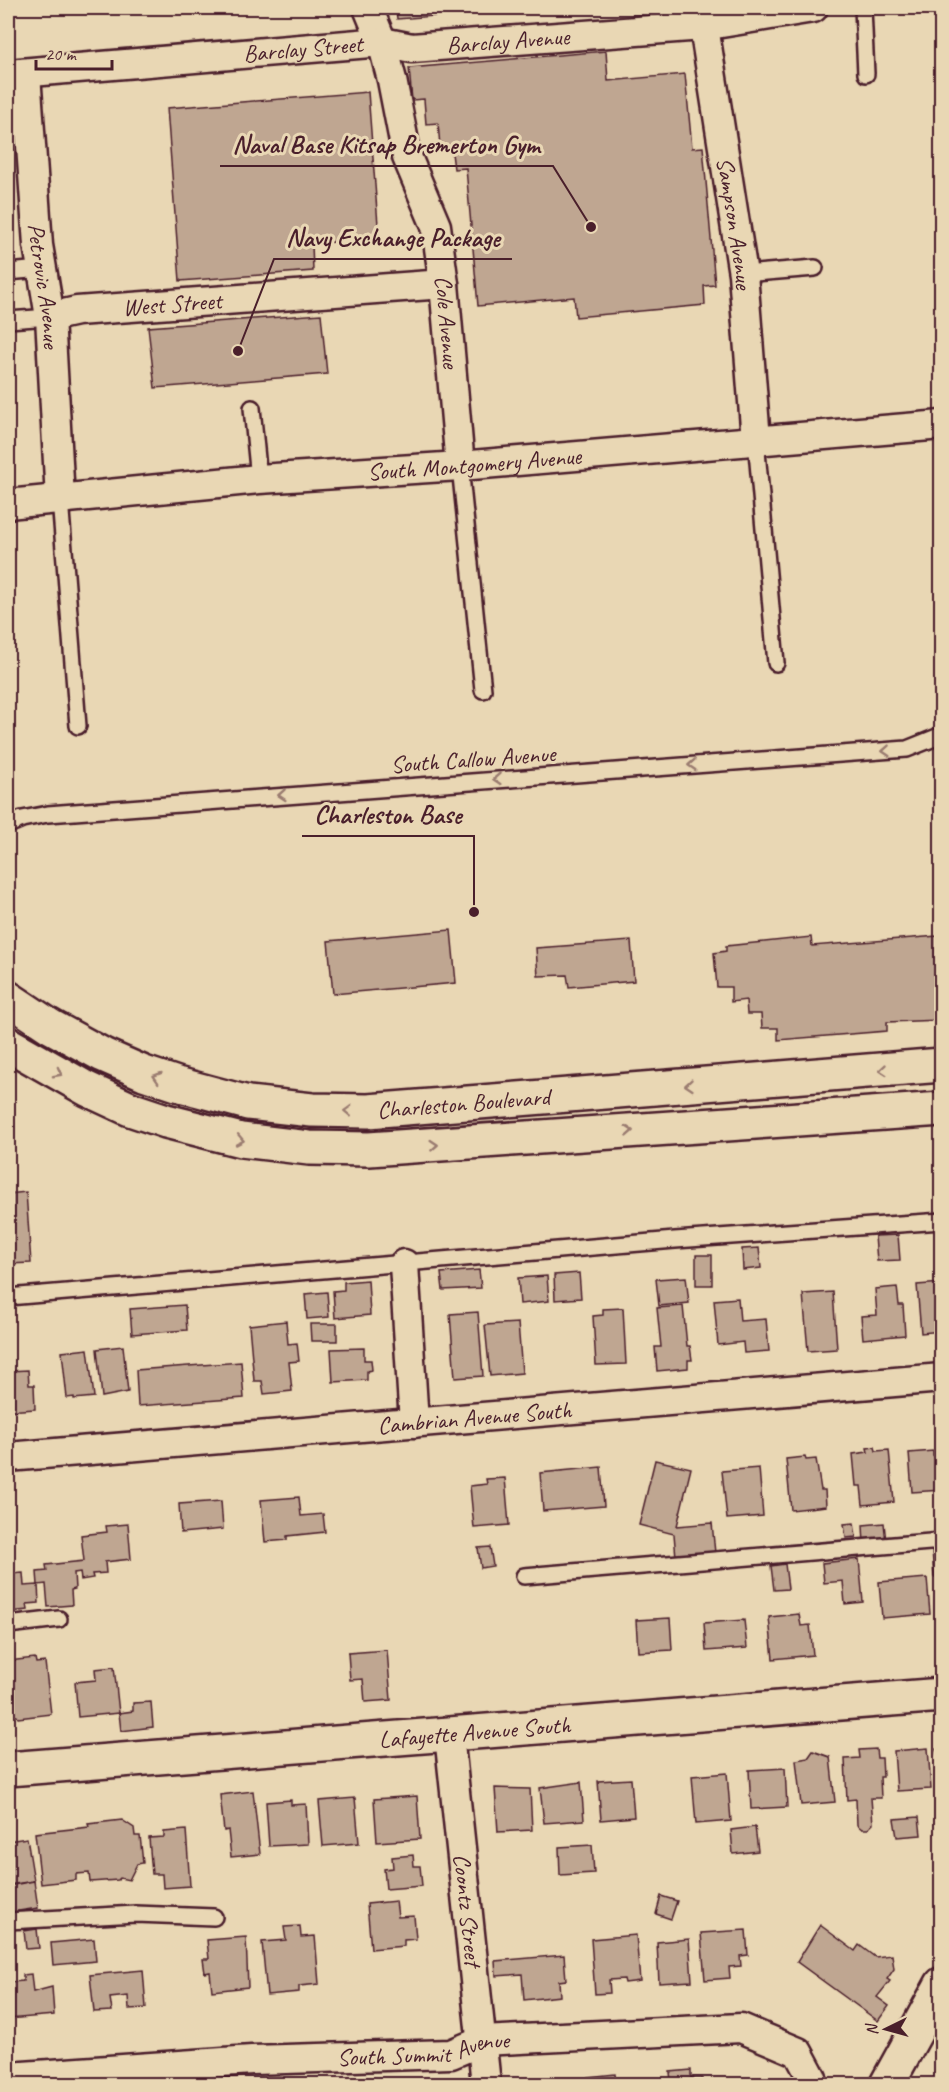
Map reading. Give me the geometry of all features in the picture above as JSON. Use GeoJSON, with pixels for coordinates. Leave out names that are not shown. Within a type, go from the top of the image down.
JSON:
{"type":"FeatureCollection","features":[{"type":"Feature","properties":{"kind":"main road","name":"Charleston Boulevard"},"geometry":{"type":"LineString","coordinates":[[8,998],[50,1026],[144,1073],[248,1103],[312,1110],[368,1111],[942,1065]]}},
{"type":"Feature","properties":{"kind":"main road","name":"Charleston Boulevard"},"geometry":{"type":"LineString","coordinates":[[8,1044],[87,1089],[130,1109],[241,1140],[309,1148],[369,1149],[942,1109]]}},
{"type":"Feature","properties":{"kind":"main road","name":"Lafayette Avenue South"},"geometry":{"type":"LineString","coordinates":[[8,1769],[942,1695]]}},
{"type":"Feature","properties":{"kind":"main road"},"geometry":{"type":"LineString","coordinates":[[887,2085],[942,1984]]}},
{"type":"Feature","properties":{"kind":"street","name":"Cole Avenue"},"geometry":{"type":"LineString","coordinates":[[368,8],[382,42],[392,80],[406,157],[436,226],[444,284],[460,466]]}},
{"type":"Feature","properties":{"kind":"street","name":"Barclay Avenue"},"geometry":{"type":"LineString","coordinates":[[382,42],[412,48],[702,17],[813,8]]}},
{"type":"Feature","properties":{"kind":"street","name":"Sampson Avenue"},"geometry":{"type":"LineString","coordinates":[[702,17],[742,274],[756,440]]}},
{"type":"Feature","properties":{"kind":"street","name":"Barclay Street"},"geometry":{"type":"LineString","coordinates":[[17,74],[382,42]]}},
{"type":"Feature","properties":{"kind":"street","name":"Petrovic Avenue"},"geometry":{"type":"LineString","coordinates":[[17,74],[41,269],[50,317],[60,499]]}},
{"type":"Feature","properties":{"kind":"street","name":"West Street"},"geometry":{"type":"LineString","coordinates":[[50,317],[77,311],[444,284]]}},
{"type":"Feature","properties":{"kind":"street","name":"South Montgomery Avenue"},"geometry":{"type":"LineString","coordinates":[[8,504],[259,479],[460,466],[942,425]]}},
{"type":"Feature","properties":{"kind":"street"},"geometry":{"type":"LineString","coordinates":[[404,1264],[414,1423]]}},
{"type":"Feature","properties":{"kind":"street","name":"Cambrian Avenue South"},"geometry":{"type":"LineString","coordinates":[[8,1457],[942,1378]]}},
{"type":"Feature","properties":{"kind":"street","name":"Coontz Street"},"geometry":{"type":"LineString","coordinates":[[449,1735],[486,2085]]}},
{"type":"Feature","properties":{"kind":"street","name":"South Summit Avenue"},"geometry":{"type":"LineString","coordinates":[[8,2077],[252,2060],[452,2054],[482,2041],[741,2028],[798,2052],[812,2078],[813,2085]]}},
{"type":"Feature","properties":{"kind":"lane"},"geometry":{"type":"LineString","coordinates":[[863,8],[866,74]]}},
{"type":"Feature","properties":{"kind":"lane"},"geometry":{"type":"LineString","coordinates":[[742,274],[815,268]]}},
{"type":"Feature","properties":{"kind":"lane"},"geometry":{"type":"LineString","coordinates":[[8,272],[41,269]]}},
{"type":"Feature","properties":{"kind":"lane","name":"West Street"},"geometry":{"type":"LineString","coordinates":[[8,320],[50,317]]}},
{"type":"Feature","properties":{"kind":"lane"},"geometry":{"type":"LineString","coordinates":[[252,408],[259,479]]}},
{"type":"Feature","properties":{"kind":"lane"},"geometry":{"type":"LineString","coordinates":[[756,440],[776,663]]}},
{"type":"Feature","properties":{"kind":"lane"},"geometry":{"type":"LineString","coordinates":[[460,466],[483,690]]}},
{"type":"Feature","properties":{"kind":"lane"},"geometry":{"type":"LineString","coordinates":[[60,499],[78,726]]}},
{"type":"Feature","properties":{"kind":"lane","name":"South Callow Avenue"},"geometry":{"type":"LineString","coordinates":[[8,825],[37,815],[149,805],[907,749],[942,735]]}},
{"type":"Feature","properties":{"kind":"lane"},"geometry":{"type":"LineString","coordinates":[[8,1297],[675,1240],[942,1221]]}},
{"type":"Feature","properties":{"kind":"lane"},"geometry":{"type":"LineString","coordinates":[[524,1576],[942,1541]]}},
{"type":"Feature","properties":{"kind":"lane"},"geometry":{"type":"LineString","coordinates":[[8,1625],[59,1619]]}},
{"type":"Feature","properties":{"kind":"lane"},"geometry":{"type":"LineString","coordinates":[[8,1921],[136,1914],[214,1917]]}},
{"type":"Feature","properties":{"kind":"building"},"geometry":{"type":"Polygon","coordinates":[[[396,8],[537,8],[397,19],[396,8]]]}},
{"type":"Feature","properties":{"kind":"building"},"geometry":{"type":"Polygon","coordinates":[[[606,51],[608,81],[685,74],[692,148],[703,147],[715,285],[704,286],[705,305],[576,317],[574,297],[478,306],[466,168],[454,169],[451,145],[440,146],[438,123],[426,124],[424,99],[412,100],[409,68],[606,51]]]}},
{"type":"Feature","properties":{"kind":"building"},"geometry":{"type":"Polygon","coordinates":[[[368,92],[379,238],[312,244],[313,271],[180,281],[167,108],[368,92]]]}},
{"type":"Feature","properties":{"kind":"building"},"geometry":{"type":"Polygon","coordinates":[[[321,314],[327,374],[155,388],[148,327],[321,314]]]}},
{"type":"Feature","properties":{"kind":"building"},"geometry":{"type":"Polygon","coordinates":[[[451,930],[456,983],[333,994],[328,941],[451,930]]]}},
{"type":"Feature","properties":{"kind":"building"},"geometry":{"type":"Polygon","coordinates":[[[942,931],[942,1020],[887,1022],[887,1031],[778,1040],[778,1028],[762,1028],[761,1014],[747,1014],[746,1000],[731,1002],[731,987],[717,987],[714,953],[726,951],[726,946],[811,937],[812,946],[938,936],[942,931]]]}},
{"type":"Feature","properties":{"kind":"building"},"geometry":{"type":"Polygon","coordinates":[[[631,941],[634,981],[569,987],[567,975],[538,976],[536,948],[631,941]]]}},
{"type":"Feature","properties":{"kind":"building"},"geometry":{"type":"Polygon","coordinates":[[[26,1192],[31,1263],[8,1264],[8,1194],[26,1192]]]}},
{"type":"Feature","properties":{"kind":"building"},"geometry":{"type":"Polygon","coordinates":[[[898,1235],[900,1260],[877,1261],[875,1236],[898,1235]]]}},
{"type":"Feature","properties":{"kind":"building"},"geometry":{"type":"Polygon","coordinates":[[[759,1248],[761,1268],[743,1270],[742,1249],[759,1248]]]}},
{"type":"Feature","properties":{"kind":"building"},"geometry":{"type":"Polygon","coordinates":[[[696,1255],[712,1255],[712,1285],[696,1285],[696,1255]]]}},
{"type":"Feature","properties":{"kind":"building"},"geometry":{"type":"Polygon","coordinates":[[[479,1270],[481,1288],[443,1290],[441,1273],[479,1270]]]}},
{"type":"Feature","properties":{"kind":"building"},"geometry":{"type":"Polygon","coordinates":[[[579,1273],[581,1298],[555,1300],[554,1275],[579,1273]]]}},
{"type":"Feature","properties":{"kind":"building"},"geometry":{"type":"Polygon","coordinates":[[[547,1276],[549,1301],[520,1304],[518,1278],[547,1276]]]}},
{"type":"Feature","properties":{"kind":"building"},"geometry":{"type":"Polygon","coordinates":[[[686,1277],[689,1303],[659,1306],[656,1279],[686,1277]]]}},
{"type":"Feature","properties":{"kind":"building"},"geometry":{"type":"Polygon","coordinates":[[[368,1280],[370,1315],[335,1318],[333,1291],[344,1290],[344,1282],[368,1280]]]}},
{"type":"Feature","properties":{"kind":"building"},"geometry":{"type":"Polygon","coordinates":[[[942,1283],[942,1331],[921,1333],[917,1285],[942,1283]]]}},
{"type":"Feature","properties":{"kind":"building"},"geometry":{"type":"Polygon","coordinates":[[[897,1287],[899,1305],[903,1305],[905,1335],[863,1339],[861,1316],[877,1315],[875,1289],[897,1287]]]}},
{"type":"Feature","properties":{"kind":"building"},"geometry":{"type":"Polygon","coordinates":[[[327,1292],[329,1317],[307,1319],[305,1294],[327,1292]]]}},
{"type":"Feature","properties":{"kind":"building"},"geometry":{"type":"Polygon","coordinates":[[[833,1292],[837,1349],[808,1351],[803,1294],[833,1292]]]}},
{"type":"Feature","properties":{"kind":"building"},"geometry":{"type":"Polygon","coordinates":[[[738,1298],[740,1321],[766,1319],[769,1351],[744,1353],[743,1342],[718,1345],[714,1300],[738,1298]]]}},
{"type":"Feature","properties":{"kind":"building"},"geometry":{"type":"Polygon","coordinates":[[[185,1305],[187,1330],[132,1334],[130,1309],[185,1305]]]}},
{"type":"Feature","properties":{"kind":"building"},"geometry":{"type":"Polygon","coordinates":[[[683,1306],[687,1346],[690,1346],[692,1360],[688,1360],[688,1368],[657,1371],[655,1347],[661,1347],[657,1308],[683,1306]]]}},
{"type":"Feature","properties":{"kind":"building"},"geometry":{"type":"Polygon","coordinates":[[[623,1308],[626,1364],[596,1365],[593,1316],[603,1315],[603,1309],[623,1308]]]}},
{"type":"Feature","properties":{"kind":"building"},"geometry":{"type":"Polygon","coordinates":[[[478,1312],[483,1376],[455,1378],[450,1314],[478,1312]]]}},
{"type":"Feature","properties":{"kind":"building"},"geometry":{"type":"Polygon","coordinates":[[[286,1321],[288,1344],[297,1343],[299,1361],[289,1362],[292,1391],[264,1394],[262,1381],[254,1381],[249,1325],[286,1321]]]}},
{"type":"Feature","properties":{"kind":"building"},"geometry":{"type":"Polygon","coordinates":[[[518,1323],[522,1373],[490,1376],[485,1325],[518,1323]]]}},
{"type":"Feature","properties":{"kind":"building"},"geometry":{"type":"Polygon","coordinates":[[[310,1324],[337,1324],[337,1341],[311,1341],[310,1324]]]}},
{"type":"Feature","properties":{"kind":"building"},"geometry":{"type":"Polygon","coordinates":[[[123,1346],[128,1392],[102,1397],[97,1349],[123,1346]]]}},
{"type":"Feature","properties":{"kind":"building"},"geometry":{"type":"Polygon","coordinates":[[[364,1348],[364,1360],[371,1360],[372,1370],[367,1371],[367,1380],[333,1382],[331,1349],[364,1348]]]}},
{"type":"Feature","properties":{"kind":"building"},"geometry":{"type":"Polygon","coordinates":[[[88,1349],[94,1397],[67,1398],[62,1352],[88,1349]]]}},
{"type":"Feature","properties":{"kind":"building"},"geometry":{"type":"Polygon","coordinates":[[[241,1362],[244,1398],[138,1406],[136,1370],[241,1362]]]}},
{"type":"Feature","properties":{"kind":"building"},"geometry":{"type":"Polygon","coordinates":[[[28,1370],[29,1385],[34,1385],[35,1409],[8,1411],[8,1371],[28,1370]]]}},
{"type":"Feature","properties":{"kind":"building"},"geometry":{"type":"Polygon","coordinates":[[[875,1447],[876,1451],[889,1450],[894,1502],[863,1505],[861,1486],[856,1486],[853,1454],[868,1452],[867,1448],[875,1447]]]}},
{"type":"Feature","properties":{"kind":"building"},"geometry":{"type":"Polygon","coordinates":[[[933,1451],[933,1456],[942,1455],[942,1490],[912,1492],[909,1453],[933,1451]]]}},
{"type":"Feature","properties":{"kind":"building"},"geometry":{"type":"Polygon","coordinates":[[[805,1457],[806,1460],[816,1459],[821,1490],[825,1490],[826,1506],[791,1510],[786,1459],[805,1457]]]}},
{"type":"Feature","properties":{"kind":"building"},"geometry":{"type":"Polygon","coordinates":[[[655,1460],[691,1468],[677,1526],[712,1523],[715,1553],[676,1557],[674,1534],[639,1525],[655,1460]]]}},
{"type":"Feature","properties":{"kind":"building"},"geometry":{"type":"Polygon","coordinates":[[[601,1467],[604,1506],[543,1511],[540,1473],[601,1467]]]}},
{"type":"Feature","properties":{"kind":"building"},"geometry":{"type":"Polygon","coordinates":[[[759,1468],[763,1516],[727,1519],[722,1471],[759,1468]]]}},
{"type":"Feature","properties":{"kind":"building"},"geometry":{"type":"Polygon","coordinates":[[[505,1478],[509,1525],[474,1528],[470,1486],[487,1484],[486,1479],[505,1478]]]}},
{"type":"Feature","properties":{"kind":"building"},"geometry":{"type":"Polygon","coordinates":[[[299,1497],[301,1516],[323,1514],[325,1532],[287,1536],[287,1540],[265,1542],[261,1500],[299,1497]]]}},
{"type":"Feature","properties":{"kind":"building"},"geometry":{"type":"Polygon","coordinates":[[[221,1501],[223,1529],[181,1533],[179,1504],[221,1501]]]}},
{"type":"Feature","properties":{"kind":"building"},"geometry":{"type":"Polygon","coordinates":[[[854,1523],[856,1537],[846,1538],[844,1524],[854,1523]]]}},
{"type":"Feature","properties":{"kind":"building"},"geometry":{"type":"Polygon","coordinates":[[[884,1523],[886,1542],[864,1544],[863,1525],[884,1523]]]}},
{"type":"Feature","properties":{"kind":"building"},"geometry":{"type":"Polygon","coordinates":[[[128,1524],[131,1559],[105,1562],[106,1573],[92,1574],[93,1578],[81,1580],[80,1572],[74,1573],[75,1589],[71,1590],[72,1605],[48,1607],[46,1584],[38,1585],[37,1572],[47,1571],[46,1565],[84,1561],[81,1535],[107,1532],[106,1526],[128,1524]]]}},
{"type":"Feature","properties":{"kind":"building"},"geometry":{"type":"Polygon","coordinates":[[[490,1547],[493,1566],[481,1568],[478,1548],[490,1547]]]}},
{"type":"Feature","properties":{"kind":"building"},"geometry":{"type":"Polygon","coordinates":[[[942,1549],[942,1576],[934,1577],[932,1550],[942,1549]]]}},
{"type":"Feature","properties":{"kind":"building"},"geometry":{"type":"Polygon","coordinates":[[[859,1559],[863,1602],[845,1604],[843,1581],[824,1583],[822,1563],[859,1559]]]}},
{"type":"Feature","properties":{"kind":"building"},"geometry":{"type":"Polygon","coordinates":[[[785,1564],[788,1589],[774,1590],[771,1566],[785,1564]]]}},
{"type":"Feature","properties":{"kind":"building"},"geometry":{"type":"Polygon","coordinates":[[[10,1567],[10,1574],[23,1573],[24,1586],[38,1585],[39,1603],[27,1604],[28,1610],[8,1612],[8,1568],[10,1567]]]}},
{"type":"Feature","properties":{"kind":"building"},"geometry":{"type":"Polygon","coordinates":[[[927,1578],[930,1614],[882,1618],[879,1582],[927,1578]]]}},
{"type":"Feature","properties":{"kind":"building"},"geometry":{"type":"Polygon","coordinates":[[[799,1614],[801,1626],[810,1625],[813,1655],[773,1659],[769,1617],[799,1614]]]}},
{"type":"Feature","properties":{"kind":"building"},"geometry":{"type":"Polygon","coordinates":[[[670,1618],[672,1650],[638,1652],[636,1620],[670,1618]]]}},
{"type":"Feature","properties":{"kind":"building"},"geometry":{"type":"Polygon","coordinates":[[[744,1620],[747,1648],[706,1651],[704,1623],[744,1620]]]}},
{"type":"Feature","properties":{"kind":"building"},"geometry":{"type":"Polygon","coordinates":[[[387,1650],[391,1700],[365,1702],[363,1679],[350,1680],[348,1653],[387,1650]]]}},
{"type":"Feature","properties":{"kind":"building"},"geometry":{"type":"Polygon","coordinates":[[[35,1658],[36,1663],[45,1662],[51,1714],[18,1718],[8,1716],[8,1661],[35,1658]]]}},
{"type":"Feature","properties":{"kind":"building"},"geometry":{"type":"Polygon","coordinates":[[[114,1667],[119,1713],[78,1717],[75,1682],[96,1680],[95,1669],[114,1667]]]}},
{"type":"Feature","properties":{"kind":"building"},"geometry":{"type":"Polygon","coordinates":[[[151,1702],[153,1727],[121,1731],[119,1713],[133,1711],[133,1703],[151,1702]]]}},
{"type":"Feature","properties":{"kind":"building"},"geometry":{"type":"Polygon","coordinates":[[[928,1748],[931,1789],[897,1791],[894,1751],[928,1748]]]}},
{"type":"Feature","properties":{"kind":"building"},"geometry":{"type":"Polygon","coordinates":[[[942,1748],[942,1773],[936,1749],[942,1748]]]}},
{"type":"Feature","properties":{"kind":"building"},"geometry":{"type":"Polygon","coordinates":[[[876,1749],[877,1758],[882,1758],[881,1798],[871,1798],[873,1824],[868,1829],[862,1829],[857,1825],[856,1799],[847,1800],[845,1759],[860,1758],[859,1750],[876,1749]]]}},
{"type":"Feature","properties":{"kind":"building"},"geometry":{"type":"Polygon","coordinates":[[[813,1751],[830,1757],[835,1802],[801,1805],[796,1760],[808,1758],[813,1751]]]}},
{"type":"Feature","properties":{"kind":"building"},"geometry":{"type":"Polygon","coordinates":[[[785,1768],[787,1807],[751,1809],[749,1770],[785,1768]]]}},
{"type":"Feature","properties":{"kind":"building"},"geometry":{"type":"Polygon","coordinates":[[[727,1773],[731,1821],[696,1824],[692,1776],[727,1773]]]}},
{"type":"Feature","properties":{"kind":"building"},"geometry":{"type":"Polygon","coordinates":[[[631,1779],[634,1817],[601,1820],[598,1781],[631,1779]]]}},
{"type":"Feature","properties":{"kind":"building"},"geometry":{"type":"Polygon","coordinates":[[[581,1782],[584,1820],[544,1823],[540,1788],[581,1782]]]}},
{"type":"Feature","properties":{"kind":"building"},"geometry":{"type":"Polygon","coordinates":[[[495,1788],[530,1789],[532,1830],[498,1832],[495,1788]]]}},
{"type":"Feature","properties":{"kind":"building"},"geometry":{"type":"Polygon","coordinates":[[[253,1791],[260,1854],[231,1857],[228,1830],[224,1831],[220,1795],[253,1791]]]}},
{"type":"Feature","properties":{"kind":"building"},"geometry":{"type":"Polygon","coordinates":[[[417,1796],[420,1839],[377,1842],[374,1799],[417,1796]]]}},
{"type":"Feature","properties":{"kind":"building"},"geometry":{"type":"Polygon","coordinates":[[[355,1798],[359,1843],[323,1846],[319,1801],[355,1798]]]}},
{"type":"Feature","properties":{"kind":"building"},"geometry":{"type":"Polygon","coordinates":[[[291,1800],[291,1805],[306,1804],[308,1844],[269,1846],[266,1802],[291,1800]]]}},
{"type":"Feature","properties":{"kind":"building"},"geometry":{"type":"Polygon","coordinates":[[[919,1817],[921,1835],[897,1837],[894,1819],[919,1817]]]}},
{"type":"Feature","properties":{"kind":"building"},"geometry":{"type":"Polygon","coordinates":[[[122,1820],[134,1828],[135,1836],[140,1836],[143,1863],[137,1864],[129,1880],[120,1878],[90,1882],[89,1873],[76,1874],[76,1880],[41,1884],[35,1833],[89,1827],[88,1824],[122,1820]]]}},
{"type":"Feature","properties":{"kind":"building"},"geometry":{"type":"Polygon","coordinates":[[[755,1827],[758,1851],[733,1854],[731,1830],[755,1827]]]}},
{"type":"Feature","properties":{"kind":"building"},"geometry":{"type":"Polygon","coordinates":[[[186,1830],[190,1886],[163,1888],[162,1874],[152,1874],[149,1838],[164,1837],[164,1832],[186,1830]]]}},
{"type":"Feature","properties":{"kind":"building"},"geometry":{"type":"Polygon","coordinates":[[[27,1838],[34,1881],[8,1885],[8,1841],[27,1838]]]}},
{"type":"Feature","properties":{"kind":"building"},"geometry":{"type":"Polygon","coordinates":[[[592,1845],[594,1873],[560,1875],[559,1847],[592,1845]]]}},
{"type":"Feature","properties":{"kind":"building"},"geometry":{"type":"Polygon","coordinates":[[[413,1855],[414,1866],[420,1866],[422,1886],[386,1889],[384,1869],[393,1868],[392,1857],[413,1855]]]}},
{"type":"Feature","properties":{"kind":"building"},"geometry":{"type":"Polygon","coordinates":[[[34,1881],[38,1908],[12,1912],[8,1886],[34,1881]]]}},
{"type":"Feature","properties":{"kind":"building"},"geometry":{"type":"Polygon","coordinates":[[[661,1896],[677,1901],[671,1919],[656,1914],[661,1896]]]}},
{"type":"Feature","properties":{"kind":"building"},"geometry":{"type":"Polygon","coordinates":[[[396,1901],[398,1917],[414,1916],[416,1939],[404,1940],[404,1946],[371,1949],[367,1904],[396,1901]]]}},
{"type":"Feature","properties":{"kind":"building"},"geometry":{"type":"Polygon","coordinates":[[[820,1925],[855,1951],[859,1945],[875,1957],[892,1955],[894,1969],[887,1979],[890,1981],[877,1997],[889,2006],[878,2021],[797,1962],[820,1925]]]}},
{"type":"Feature","properties":{"kind":"building"},"geometry":{"type":"Polygon","coordinates":[[[300,1926],[301,1937],[315,1936],[319,1984],[299,1986],[299,1992],[267,1995],[262,1942],[286,1940],[284,1927],[300,1926]]]}},
{"type":"Feature","properties":{"kind":"building"},"geometry":{"type":"Polygon","coordinates":[[[37,1929],[39,1948],[26,1949],[24,1931],[37,1929]]]}},
{"type":"Feature","properties":{"kind":"building"},"geometry":{"type":"Polygon","coordinates":[[[746,1930],[748,1955],[740,1956],[741,1966],[729,1967],[730,1978],[705,1980],[701,1933],[746,1930]]]}},
{"type":"Feature","properties":{"kind":"building"},"geometry":{"type":"Polygon","coordinates":[[[636,1935],[640,1981],[625,1983],[624,1979],[609,1980],[610,1993],[595,1994],[591,1939],[636,1935]]]}},
{"type":"Feature","properties":{"kind":"building"},"geometry":{"type":"Polygon","coordinates":[[[246,1937],[248,1987],[212,1991],[210,1972],[205,1973],[203,1959],[209,1959],[207,1940],[246,1937]]]}},
{"type":"Feature","properties":{"kind":"building"},"geometry":{"type":"Polygon","coordinates":[[[94,1939],[96,1961],[53,1965],[51,1943],[94,1939]]]}},
{"type":"Feature","properties":{"kind":"building"},"geometry":{"type":"Polygon","coordinates":[[[689,1939],[692,1981],[659,1983],[657,1942],[689,1939]]]}},
{"type":"Feature","properties":{"kind":"building"},"geometry":{"type":"Polygon","coordinates":[[[564,1955],[566,1980],[559,1981],[560,1996],[524,2000],[522,1974],[496,1976],[495,1961],[564,1955]]]}},
{"type":"Feature","properties":{"kind":"building"},"geometry":{"type":"Polygon","coordinates":[[[8,1964],[10,1964],[11,1982],[23,1981],[23,1975],[31,1974],[33,1992],[52,1987],[54,2015],[8,2019],[8,1964]]]}},
{"type":"Feature","properties":{"kind":"building"},"geometry":{"type":"Polygon","coordinates":[[[143,1970],[146,2008],[129,2009],[128,1996],[110,1998],[112,2011],[94,2012],[90,1975],[143,1970]]]}},
{"type":"Feature","properties":{"kind":"building"},"geometry":{"type":"Polygon","coordinates":[[[691,2070],[691,2078],[702,2078],[703,2084],[661,2084],[661,2081],[671,2081],[670,2072],[691,2070]]]}},
{"type":"Feature","properties":{"kind":"building"},"geometry":{"type":"Polygon","coordinates":[[[615,2074],[616,2084],[589,2084],[588,2077],[615,2074]]]}},
{"type":"Feature","properties":{"kind":"building"},"geometry":{"type":"Polygon","coordinates":[[[569,2079],[570,2084],[528,2084],[527,2082],[569,2079]]]}},
{"type":"Feature","properties":{"kind":"place","name":"Naval Base Kitsap Bremerton Gym"},"geometry":{"type":"Point","coordinates":[591,227]}},
{"type":"Feature","properties":{"kind":"place","name":"Navy Exchange Package"},"geometry":{"type":"Point","coordinates":[238,351]}},
{"type":"Feature","properties":{"kind":"place","name":"Charleston Base"},"geometry":{"type":"Point","coordinates":[474,912]}}]}
